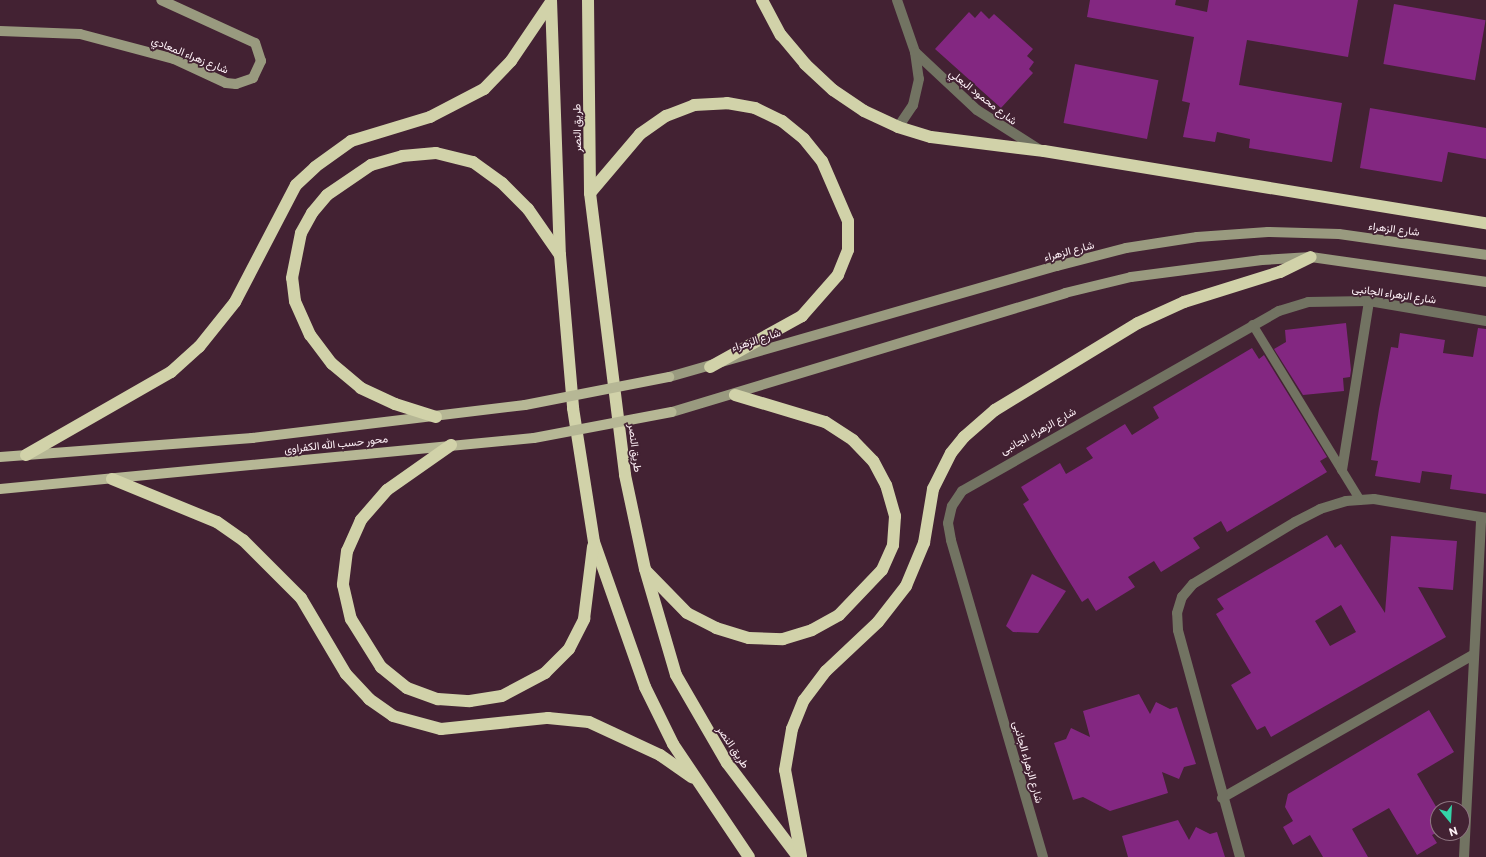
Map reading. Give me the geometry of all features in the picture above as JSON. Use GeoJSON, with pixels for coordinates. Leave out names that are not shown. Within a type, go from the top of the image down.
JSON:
{"type":"FeatureCollection","features":[{"type":"Feature","properties":{"kind":"highway","name":"طريق النصر"},"geometry":{"type":"LineString","coordinates":[[588,0],[590,193],[625,474],[645,569],[676,675],[727,763],[800,857]]}},
{"type":"Feature","properties":{"kind":"highway"},"geometry":{"type":"LineString","coordinates":[[762,0],[781,35],[805,64],[839,94],[898,127],[931,137],[1044,151],[1486,223]]}},
{"type":"Feature","properties":{"kind":"highway","name":"طريق النصر"},"geometry":{"type":"LineString","coordinates":[[551,1],[560,255],[573,408],[594,542],[645,687],[696,779],[749,857]]}},
{"type":"Feature","properties":{"kind":"highway"},"geometry":{"type":"LineString","coordinates":[[26,455],[171,372],[199,347],[235,302],[296,185],[314,167],[357,138],[430,116],[484,89],[511,61],[551,1]]}},
{"type":"Feature","properties":{"kind":"highway"},"geometry":{"type":"LineString","coordinates":[[590,193],[640,134],[666,116],[694,106],[727,103],[755,108],[782,121],[804,139],[822,161],[848,221],[848,250],[838,275],[802,316],[710,367]]}},
{"type":"Feature","properties":{"kind":"highway"},"geometry":{"type":"LineString","coordinates":[[436,417],[394,404],[361,388],[332,364],[310,335],[295,301],[292,278],[301,233],[312,213],[327,195],[371,165],[402,156],[436,153],[473,162],[502,183],[528,209],[560,255]]}},
{"type":"Feature","properties":{"kind":"highway"},"geometry":{"type":"LineString","coordinates":[[800,857],[785,770],[792,729],[804,700],[826,671],[878,622],[906,586],[924,543],[933,489],[951,453],[964,437],[995,410],[1138,324],[1184,302],[1280,272],[1311,258]]}},
{"type":"Feature","properties":{"kind":"highway"},"geometry":{"type":"LineString","coordinates":[[645,569],[687,613],[710,625],[749,638],[776,639],[812,630],[839,615],[882,570],[893,545],[895,516],[886,485],[873,461],[853,440],[825,422],[735,395]]}},
{"type":"Feature","properties":{"kind":"highway"},"geometry":{"type":"LineString","coordinates":[[451,445],[387,490],[361,520],[347,551],[342,585],[351,619],[381,667],[407,688],[438,698],[470,701],[502,696],[545,673],[569,649],[584,618],[594,542]]}},
{"type":"Feature","properties":{"kind":"highway"},"geometry":{"type":"LineString","coordinates":[[112,479],[197,513],[243,540],[301,598],[346,674],[369,699],[393,716],[441,729],[548,718],[589,722],[653,752],[696,779]]}},
{"type":"Feature","properties":{"kind":"main road","name":"شارع زهراء المعادي"},"geometry":{"type":"LineString","coordinates":[[0,31],[80,34],[174,59],[226,82],[236,84],[253,78],[261,61],[255,43],[161,0]]}},
{"type":"Feature","properties":{"kind":"main road","name":"شارع الزهراء"},"geometry":{"type":"LineString","coordinates":[[669,377],[710,367],[1057,266],[1126,248],[1197,237],[1268,232],[1339,234],[1486,255]]}},
{"type":"Feature","properties":{"kind":"main road"},"geometry":{"type":"LineString","coordinates":[[735,395],[1072,291],[1199,267],[1311,258],[1486,282]]}},
{"type":"Feature","properties":{"kind":"main road","name":"محور حسب الله الكفراوى"},"geometry":{"type":"LineString","coordinates":[[0,457],[252,438],[436,417],[525,405],[669,377]]}},
{"type":"Feature","properties":{"kind":"main road","name":"محور حسب الله الكفراوى"},"geometry":{"type":"LineString","coordinates":[[0,489],[534,438],[672,412],[735,395]]}},
{"type":"Feature","properties":{"kind":"street","name":"شارع محمود البعلي"},"geometry":{"type":"LineString","coordinates":[[897,0],[915,52],[919,78],[913,105],[898,127]]}},
{"type":"Feature","properties":{"kind":"street","name":"شارع محمود البعلي"},"geometry":{"type":"LineString","coordinates":[[915,52],[977,110],[1044,151]]}},
{"type":"Feature","properties":{"kind":"street","name":"شارع الزهراء الجانبى"},"geometry":{"type":"LineString","coordinates":[[1043,857],[951,540],[948,523],[952,506],[962,491],[976,480],[1252,324],[1308,302],[1369,300],[1486,321]]}},
{"type":"Feature","properties":{"kind":"street"},"geometry":{"type":"LineString","coordinates":[[1342,470],[1369,300]]}},
{"type":"Feature","properties":{"kind":"street"},"geometry":{"type":"LineString","coordinates":[[1240,857],[1222,798],[1178,630],[1177,613],[1182,597],[1193,584],[1295,522],[1320,509],[1360,500],[1374,499],[1484,518],[1474,654],[1464,857]]}},
{"type":"Feature","properties":{"kind":"street"},"geometry":{"type":"LineString","coordinates":[[1222,798],[1474,654]]}},
{"type":"Feature","properties":{"kind":"lane"},"geometry":{"type":"LineString","coordinates":[[1252,324],[1360,500]]}},
{"type":"Feature","properties":{"kind":"building"},"geometry":{"type":"Polygon","coordinates":[[[1090,0],[1176,0],[1175,5],[1207,12],[1209,0],[1358,0],[1348,57],[1247,40],[1239,85],[1342,103],[1332,162],[1249,148],[1250,139],[1217,132],[1215,142],[1183,137],[1190,103],[1182,101],[1194,37],[1087,17],[1090,0]]]}},
{"type":"Feature","properties":{"kind":"building"},"geometry":{"type":"Polygon","coordinates":[[[1394,4],[1486,20],[1475,80],[1383,64],[1394,4]]]}},
{"type":"Feature","properties":{"kind":"building"},"geometry":{"type":"Polygon","coordinates":[[[981,11],[989,19],[994,14],[1033,49],[1027,56],[1034,62],[1029,69],[1033,73],[1001,108],[935,49],[969,12],[975,18],[981,11]]]}},
{"type":"Feature","properties":{"kind":"building"},"geometry":{"type":"Polygon","coordinates":[[[1075,64],[1158,80],[1147,139],[1064,123],[1075,64]]]}},
{"type":"Feature","properties":{"kind":"building"},"geometry":{"type":"Polygon","coordinates":[[[1370,108],[1486,128],[1486,159],[1448,152],[1442,182],[1360,168],[1370,108]]]}},
{"type":"Feature","properties":{"kind":"building"},"geometry":{"type":"Polygon","coordinates":[[[1346,323],[1351,370],[1350,377],[1343,378],[1344,391],[1303,395],[1274,349],[1286,342],[1285,330],[1346,323]]]}},
{"type":"Feature","properties":{"kind":"building"},"geometry":{"type":"Polygon","coordinates":[[[1478,328],[1486,329],[1486,494],[1450,489],[1452,475],[1422,471],[1420,483],[1375,476],[1378,461],[1371,460],[1379,409],[1391,347],[1398,348],[1400,333],[1445,340],[1443,353],[1473,357],[1478,328]]]}},
{"type":"Feature","properties":{"kind":"building"},"geometry":{"type":"Polygon","coordinates":[[[1252,348],[1259,359],[1264,355],[1327,457],[1320,461],[1327,472],[1227,532],[1221,521],[1193,538],[1200,548],[1161,572],[1154,561],[1128,577],[1135,587],[1096,611],[1088,598],[1082,602],[1055,558],[1023,504],[1029,500],[1021,487],[1060,463],[1066,474],[1093,458],[1086,448],[1125,424],[1132,435],[1159,418],[1153,407],[1252,348]]]}},
{"type":"Feature","properties":{"kind":"building"},"geometry":{"type":"Polygon","coordinates":[[[1327,535],[1335,548],[1341,544],[1385,613],[1391,536],[1457,541],[1453,590],[1418,587],[1446,637],[1271,737],[1265,726],[1257,730],[1231,685],[1251,673],[1216,614],[1224,609],[1217,599],[1327,535]],[[1341,605],[1315,621],[1330,646],[1356,632],[1341,605]]]}},
{"type":"Feature","properties":{"kind":"building"},"geometry":{"type":"Polygon","coordinates":[[[1032,574],[1066,591],[1038,633],[1013,632],[1006,626],[1032,574]]]}},
{"type":"Feature","properties":{"kind":"building"},"geometry":{"type":"Polygon","coordinates":[[[1139,694],[1150,714],[1156,702],[1170,709],[1177,707],[1196,764],[1184,767],[1179,779],[1162,772],[1168,793],[1110,811],[1083,797],[1073,800],[1054,743],[1066,739],[1071,728],[1090,737],[1083,711],[1139,694]]]}},
{"type":"Feature","properties":{"kind":"building"},"geometry":{"type":"Polygon","coordinates":[[[1429,710],[1454,752],[1417,774],[1433,801],[1430,801],[1430,841],[1436,841],[1437,843],[1417,855],[1389,808],[1352,829],[1368,857],[1323,857],[1310,835],[1293,845],[1283,827],[1293,821],[1285,807],[1288,794],[1429,710]]]}},
{"type":"Feature","properties":{"kind":"building"},"geometry":{"type":"Polygon","coordinates":[[[1178,820],[1189,840],[1196,827],[1210,834],[1217,832],[1225,857],[1128,857],[1122,836],[1178,820]]]}}]}
